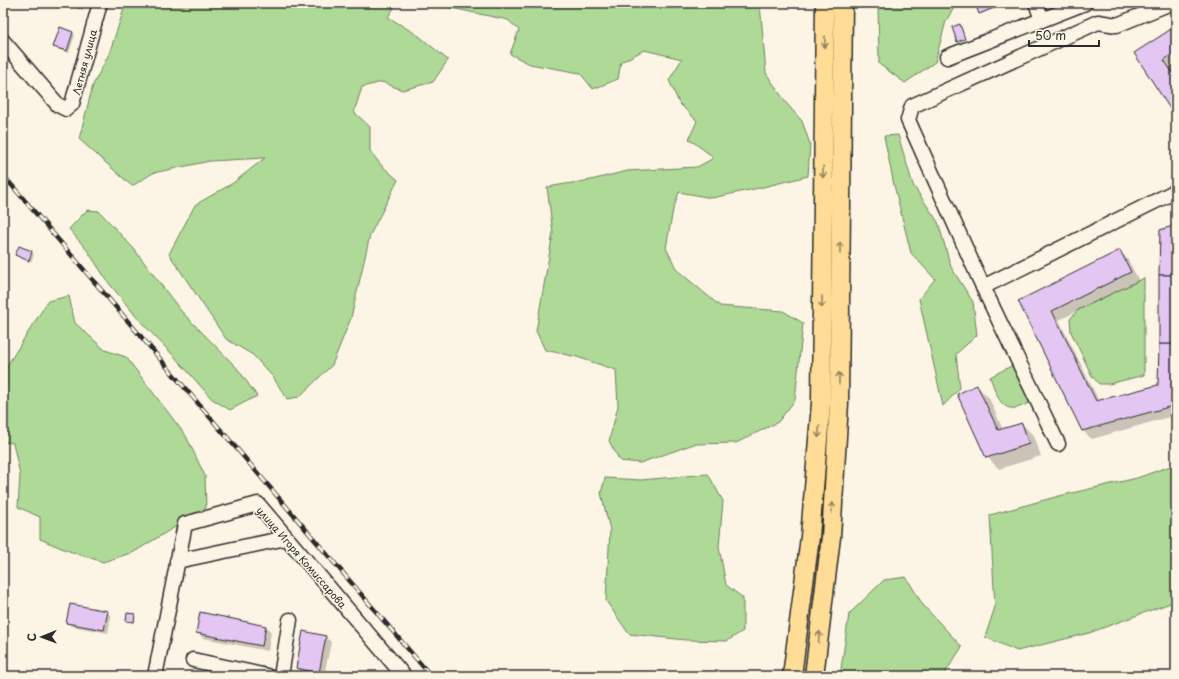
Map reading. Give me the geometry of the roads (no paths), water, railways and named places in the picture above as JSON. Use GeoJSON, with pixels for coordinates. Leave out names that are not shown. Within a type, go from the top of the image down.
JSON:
{"type":"FeatureCollection","features":[{"type":"Feature","properties":{"kind":"main road"},"geometry":{"type":"LineString","coordinates":[[792,676],[810,537],[821,403],[825,3]]}},
{"type":"Feature","properties":{"kind":"main road"},"geometry":{"type":"LineString","coordinates":[[814,676],[830,537],[839,403],[843,3]]}},
{"type":"Feature","properties":{"kind":"street","name":"Летняя улица"},"geometry":{"type":"LineString","coordinates":[[3,41],[58,106],[66,109],[72,104],[100,3]]}},
{"type":"Feature","properties":{"kind":"street"},"geometry":{"type":"LineString","coordinates":[[1036,3],[1042,20]]}},
{"type":"Feature","properties":{"kind":"street"},"geometry":{"type":"LineString","coordinates":[[947,57],[1085,3]]}},
{"type":"Feature","properties":{"kind":"street"},"geometry":{"type":"LineString","coordinates":[[1058,444],[983,287],[908,120],[912,106],[1098,22],[1117,25],[1171,3]]}},
{"type":"Feature","properties":{"kind":"street"},"geometry":{"type":"LineString","coordinates":[[983,287],[1176,191]]}},
{"type":"Feature","properties":{"kind":"street","name":"улица Игоря Комиссарова"},"geometry":{"type":"LineString","coordinates":[[155,676],[185,524],[258,504],[404,676]]}},
{"type":"Feature","properties":{"kind":"street"},"geometry":{"type":"LineString","coordinates":[[177,561],[286,538]]}},
{"type":"Feature","properties":{"kind":"street"},"geometry":{"type":"LineString","coordinates":[[281,676],[290,620]]}},
{"type":"Feature","properties":{"kind":"street"},"geometry":{"type":"LineString","coordinates":[[193,660],[267,676]]}},
{"type":"Feature","properties":{"kind":"railway"},"geometry":{"type":"LineString","coordinates":[[3,175],[431,676]]}}]}
